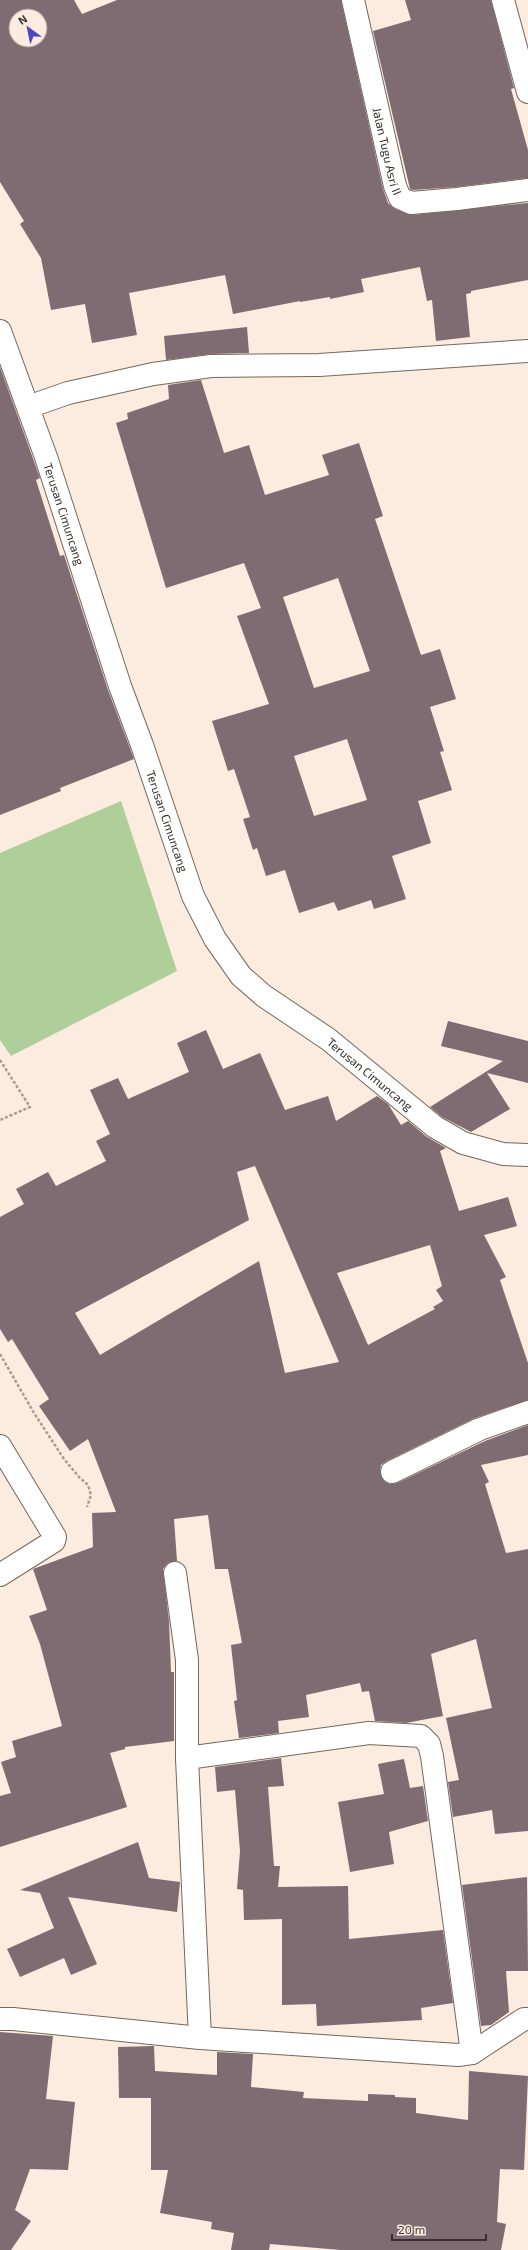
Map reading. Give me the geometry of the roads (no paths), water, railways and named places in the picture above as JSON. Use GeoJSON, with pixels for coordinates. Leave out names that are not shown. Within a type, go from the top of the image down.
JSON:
{"type":"FeatureCollection","features":[{"type":"Feature","properties":{"kind":"street","name":"Jalan Tugu Asri II"},"geometry":{"type":"LineString","coordinates":[[353,0],[395,186],[400,198],[411,203],[528,190]]}},
{"type":"Feature","properties":{"kind":"street"},"geometry":{"type":"LineString","coordinates":[[503,0],[528,92]]}},
{"type":"Feature","properties":{"kind":"street","name":"Terusan Cimuncang"},"geometry":{"type":"LineString","coordinates":[[0,331],[28,407],[91,592],[120,686],[142,745],[193,896],[215,939],[241,976],[264,996],[328,1039],[435,1127],[462,1143],[503,1154],[528,1155]]}},
{"type":"Feature","properties":{"kind":"street"},"geometry":{"type":"LineString","coordinates":[[28,407],[68,393],[153,374],[211,366],[319,365],[528,351]]}},
{"type":"Feature","properties":{"kind":"street"},"geometry":{"type":"LineString","coordinates":[[392,1472],[480,1430],[528,1412]]}},
{"type":"Feature","properties":{"kind":"street"},"geometry":{"type":"LineString","coordinates":[[0,1446],[55,1537],[54,1540],[0,1576]]}},
{"type":"Feature","properties":{"kind":"street"},"geometry":{"type":"LineString","coordinates":[[175,1573],[187,1660],[187,1758],[200,2038]]}},
{"type":"Feature","properties":{"kind":"street"},"geometry":{"type":"LineString","coordinates":[[187,1758],[369,1734],[421,1736],[429,1744],[432,1756],[472,2053]]}},
{"type":"Feature","properties":{"kind":"street"},"geometry":{"type":"LineString","coordinates":[[0,2019],[13,2019],[200,2038],[458,2055],[472,2053],[524,2019],[528,2019]]}}]}
